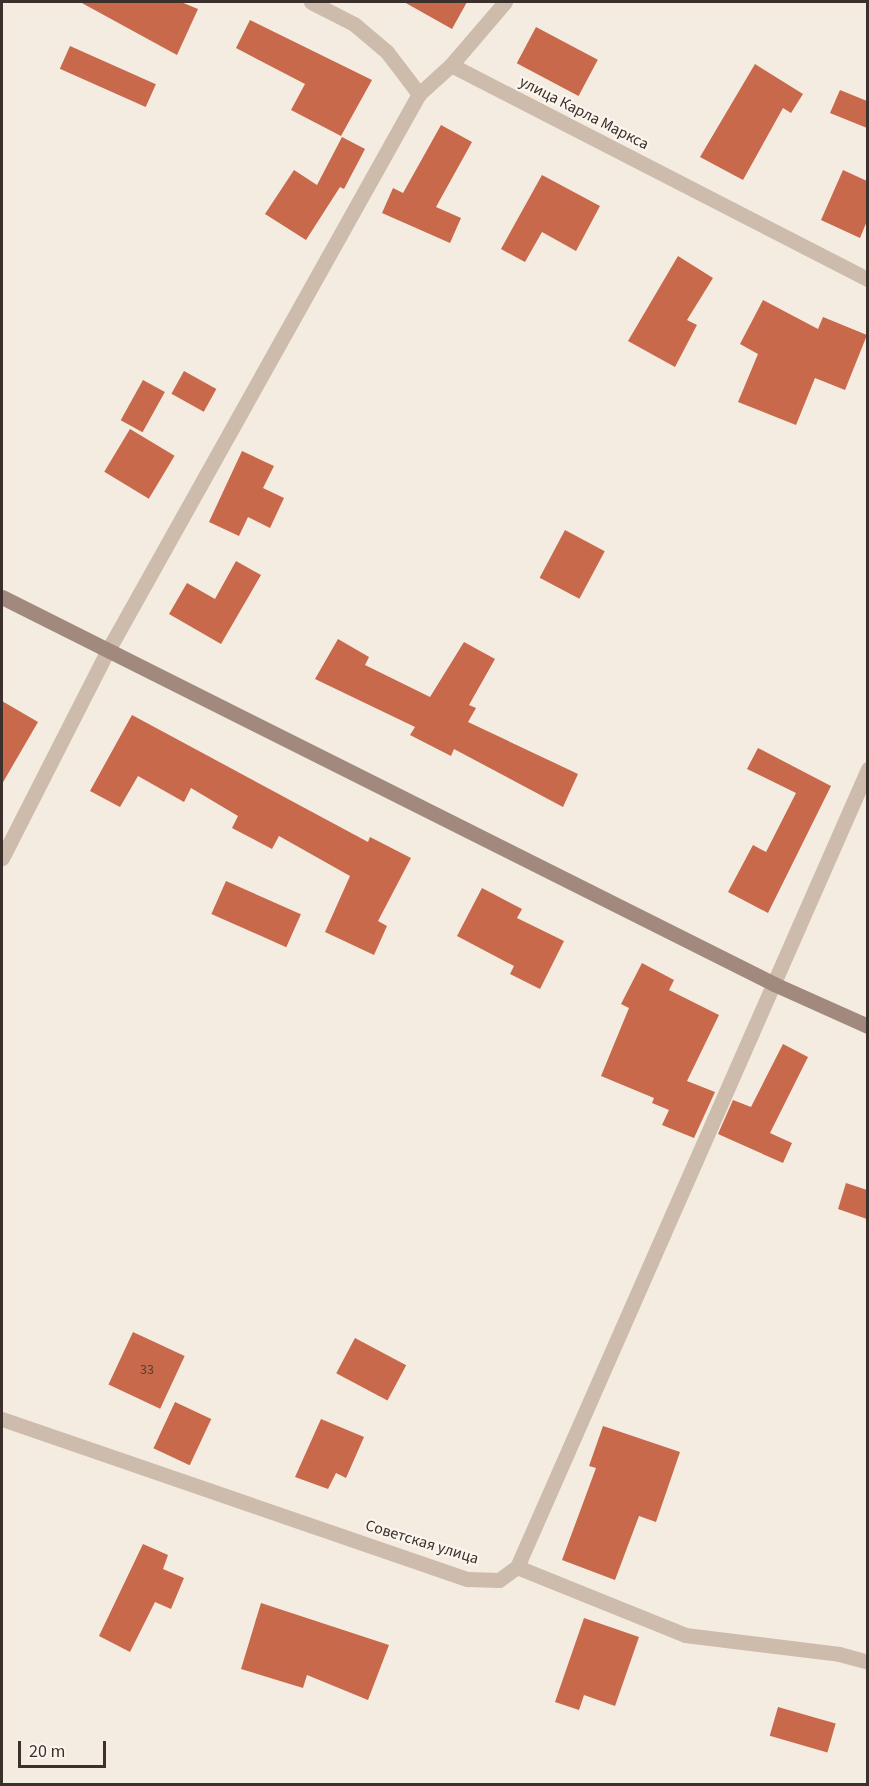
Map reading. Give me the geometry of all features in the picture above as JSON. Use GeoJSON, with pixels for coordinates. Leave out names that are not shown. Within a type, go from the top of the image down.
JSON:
{"type":"FeatureCollection","features":[{"type":"Feature","properties":{"kind":"street"},"geometry":{"type":"LineString","coordinates":[[311,2],[354,24],[387,52],[419,94]]}},
{"type":"Feature","properties":{"kind":"street"},"geometry":{"type":"LineString","coordinates":[[2,858],[107,652],[419,94],[452,64],[505,2]]}},
{"type":"Feature","properties":{"kind":"street","name":"улица Карла Маркса"},"geometry":{"type":"LineString","coordinates":[[452,64],[867,279]]}},
{"type":"Feature","properties":{"kind":"street"},"geometry":{"type":"LineString","coordinates":[[2,597],[107,652],[774,984],[867,1026]]}},
{"type":"Feature","properties":{"kind":"street"},"geometry":{"type":"LineString","coordinates":[[867,769],[517,1567],[685,1635],[839,1654],[867,1662]]}},
{"type":"Feature","properties":{"kind":"street","name":"Советская улица"},"geometry":{"type":"LineString","coordinates":[[2,1419],[467,1579],[499,1580],[517,1567]]}},
{"type":"Feature","properties":{"kind":"building"},"geometry":{"type":"Polygon","coordinates":[[[80,2],[181,2],[198,9],[177,55],[80,2]]]}},
{"type":"Feature","properties":{"kind":"building"},"geometry":{"type":"Polygon","coordinates":[[[404,2],[467,2],[452,29],[404,2]]]}},
{"type":"Feature","properties":{"kind":"building"},"geometry":{"type":"Polygon","coordinates":[[[250,20],[372,80],[341,136],[291,110],[305,84],[236,48],[250,20]]]}},
{"type":"Feature","properties":{"kind":"building"},"geometry":{"type":"Polygon","coordinates":[[[536,27],[598,60],[579,96],[517,63],[536,27]]]}},
{"type":"Feature","properties":{"kind":"building"},"geometry":{"type":"Polygon","coordinates":[[[70,46],[156,84],[146,107],[60,69],[70,46]]]}},
{"type":"Feature","properties":{"kind":"building"},"geometry":{"type":"Polygon","coordinates":[[[755,64],[803,94],[791,113],[783,108],[743,180],[700,157],[755,64]]]}},
{"type":"Feature","properties":{"kind":"building"},"geometry":{"type":"Polygon","coordinates":[[[840,90],[867,101],[867,128],[830,113],[840,90]]]}},
{"type":"Feature","properties":{"kind":"building"},"geometry":{"type":"Polygon","coordinates":[[[441,125],[472,142],[436,207],[461,218],[450,243],[382,213],[393,188],[403,193],[441,125]]]}},
{"type":"Feature","properties":{"kind":"building"},"geometry":{"type":"Polygon","coordinates":[[[342,137],[365,149],[344,189],[340,187],[306,240],[265,214],[294,170],[317,185],[342,137]]]}},
{"type":"Feature","properties":{"kind":"building"},"geometry":{"type":"Polygon","coordinates":[[[843,170],[867,181],[867,221],[860,238],[821,220],[843,170]]]}},
{"type":"Feature","properties":{"kind":"building"},"geometry":{"type":"Polygon","coordinates":[[[542,175],[600,206],[576,251],[542,232],[525,262],[501,249],[542,175]]]}},
{"type":"Feature","properties":{"kind":"building"},"geometry":{"type":"Polygon","coordinates":[[[678,256],[713,278],[687,320],[697,325],[675,367],[628,341],[678,256]]]}},
{"type":"Feature","properties":{"kind":"building"},"geometry":{"type":"Polygon","coordinates":[[[763,300],[818,329],[823,317],[867,335],[845,390],[815,378],[796,425],[738,402],[758,354],[740,344],[763,300]]]}},
{"type":"Feature","properties":{"kind":"building"},"geometry":{"type":"Polygon","coordinates":[[[184,371],[216,389],[204,412],[171,394],[184,371]]]}},
{"type":"Feature","properties":{"kind":"building"},"geometry":{"type":"Polygon","coordinates":[[[143,380],[165,392],[143,432],[121,420],[143,380]]]}},
{"type":"Feature","properties":{"kind":"building"},"geometry":{"type":"Polygon","coordinates":[[[130,429],[175,456],[149,499],[104,472],[130,429]]]}},
{"type":"Feature","properties":{"kind":"building"},"geometry":{"type":"Polygon","coordinates":[[[242,451],[274,466],[263,488],[284,498],[270,528],[248,517],[239,536],[209,522],[242,451]]]}},
{"type":"Feature","properties":{"kind":"building"},"geometry":{"type":"Polygon","coordinates":[[[565,530],[605,551],[579,599],[540,578],[565,530]]]}},
{"type":"Feature","properties":{"kind":"building"},"geometry":{"type":"Polygon","coordinates":[[[236,561],[261,575],[221,644],[169,614],[187,583],[215,599],[236,561]]]}},
{"type":"Feature","properties":{"kind":"building"},"geometry":{"type":"Polygon","coordinates":[[[338,639],[369,657],[365,665],[430,697],[464,642],[495,659],[469,705],[476,708],[468,722],[578,774],[563,807],[454,749],[451,756],[410,735],[415,727],[315,679],[338,639]]]}},
{"type":"Feature","properties":{"kind":"building"},"geometry":{"type":"Polygon","coordinates":[[[2,701],[38,722],[2,784],[2,701]]]}},
{"type":"Feature","properties":{"kind":"building"},"geometry":{"type":"Polygon","coordinates":[[[132,715],[368,842],[370,837],[411,858],[378,921],[387,926],[374,955],[325,932],[350,876],[279,836],[272,849],[232,828],[238,816],[191,788],[184,802],[138,776],[120,807],[90,791],[132,715]]]}},
{"type":"Feature","properties":{"kind":"building"},"geometry":{"type":"Polygon","coordinates":[[[758,748],[831,786],[768,913],[728,892],[753,845],[766,852],[796,793],[747,769],[758,748]]]}},
{"type":"Feature","properties":{"kind":"building"},"geometry":{"type":"Polygon","coordinates":[[[226,881],[301,914],[286,947],[211,914],[226,881]]]}},
{"type":"Feature","properties":{"kind":"building"},"geometry":{"type":"Polygon","coordinates":[[[482,888],[522,909],[517,918],[564,941],[540,989],[510,974],[514,966],[457,936],[482,888]]]}},
{"type":"Feature","properties":{"kind":"building"},"geometry":{"type":"Polygon","coordinates":[[[642,963],[674,980],[669,990],[719,1015],[687,1081],[715,1092],[694,1138],[662,1125],[669,1110],[652,1103],[654,1098],[601,1076],[629,1008],[621,1004],[642,963]]]}},
{"type":"Feature","properties":{"kind":"building"},"geometry":{"type":"Polygon","coordinates":[[[783,1044],[808,1057],[770,1133],[792,1143],[783,1163],[718,1134],[733,1100],[751,1107],[783,1044]]]}},
{"type":"Feature","properties":{"kind":"building"},"geometry":{"type":"Polygon","coordinates":[[[846,1183],[867,1190],[867,1219],[838,1209],[846,1183]]]}},
{"type":"Feature","properties":{"kind":"building"},"geometry":{"type":"Polygon","coordinates":[[[133,1332],[185,1356],[160,1409],[108,1385],[133,1332]]]}},
{"type":"Feature","properties":{"kind":"building"},"geometry":{"type":"Polygon","coordinates":[[[355,1338],[406,1365],[387,1401],[336,1373],[355,1338]]]}},
{"type":"Feature","properties":{"kind":"building"},"geometry":{"type":"Polygon","coordinates":[[[175,1402],[211,1419],[190,1465],[153,1448],[175,1402]]]}},
{"type":"Feature","properties":{"kind":"building"},"geometry":{"type":"Polygon","coordinates":[[[321,1419],[364,1437],[346,1478],[336,1473],[328,1489],[295,1477],[321,1419]]]}},
{"type":"Feature","properties":{"kind":"building"},"geometry":{"type":"Polygon","coordinates":[[[603,1426],[680,1452],[656,1522],[639,1516],[615,1580],[562,1560],[596,1468],[589,1466],[603,1426]]]}},
{"type":"Feature","properties":{"kind":"building"},"geometry":{"type":"Polygon","coordinates":[[[143,1544],[168,1555],[163,1569],[184,1578],[171,1609],[155,1602],[130,1652],[99,1636],[143,1544]]]}},
{"type":"Feature","properties":{"kind":"building"},"geometry":{"type":"Polygon","coordinates":[[[261,1603],[389,1645],[368,1700],[307,1675],[303,1688],[241,1669],[261,1603]]]}},
{"type":"Feature","properties":{"kind":"building"},"geometry":{"type":"Polygon","coordinates":[[[584,1618],[639,1637],[615,1706],[584,1695],[579,1710],[555,1702],[584,1618]]]}},
{"type":"Feature","properties":{"kind":"building"},"geometry":{"type":"Polygon","coordinates":[[[778,1707],[836,1724],[827,1752],[770,1736],[778,1707]]]}}]}
